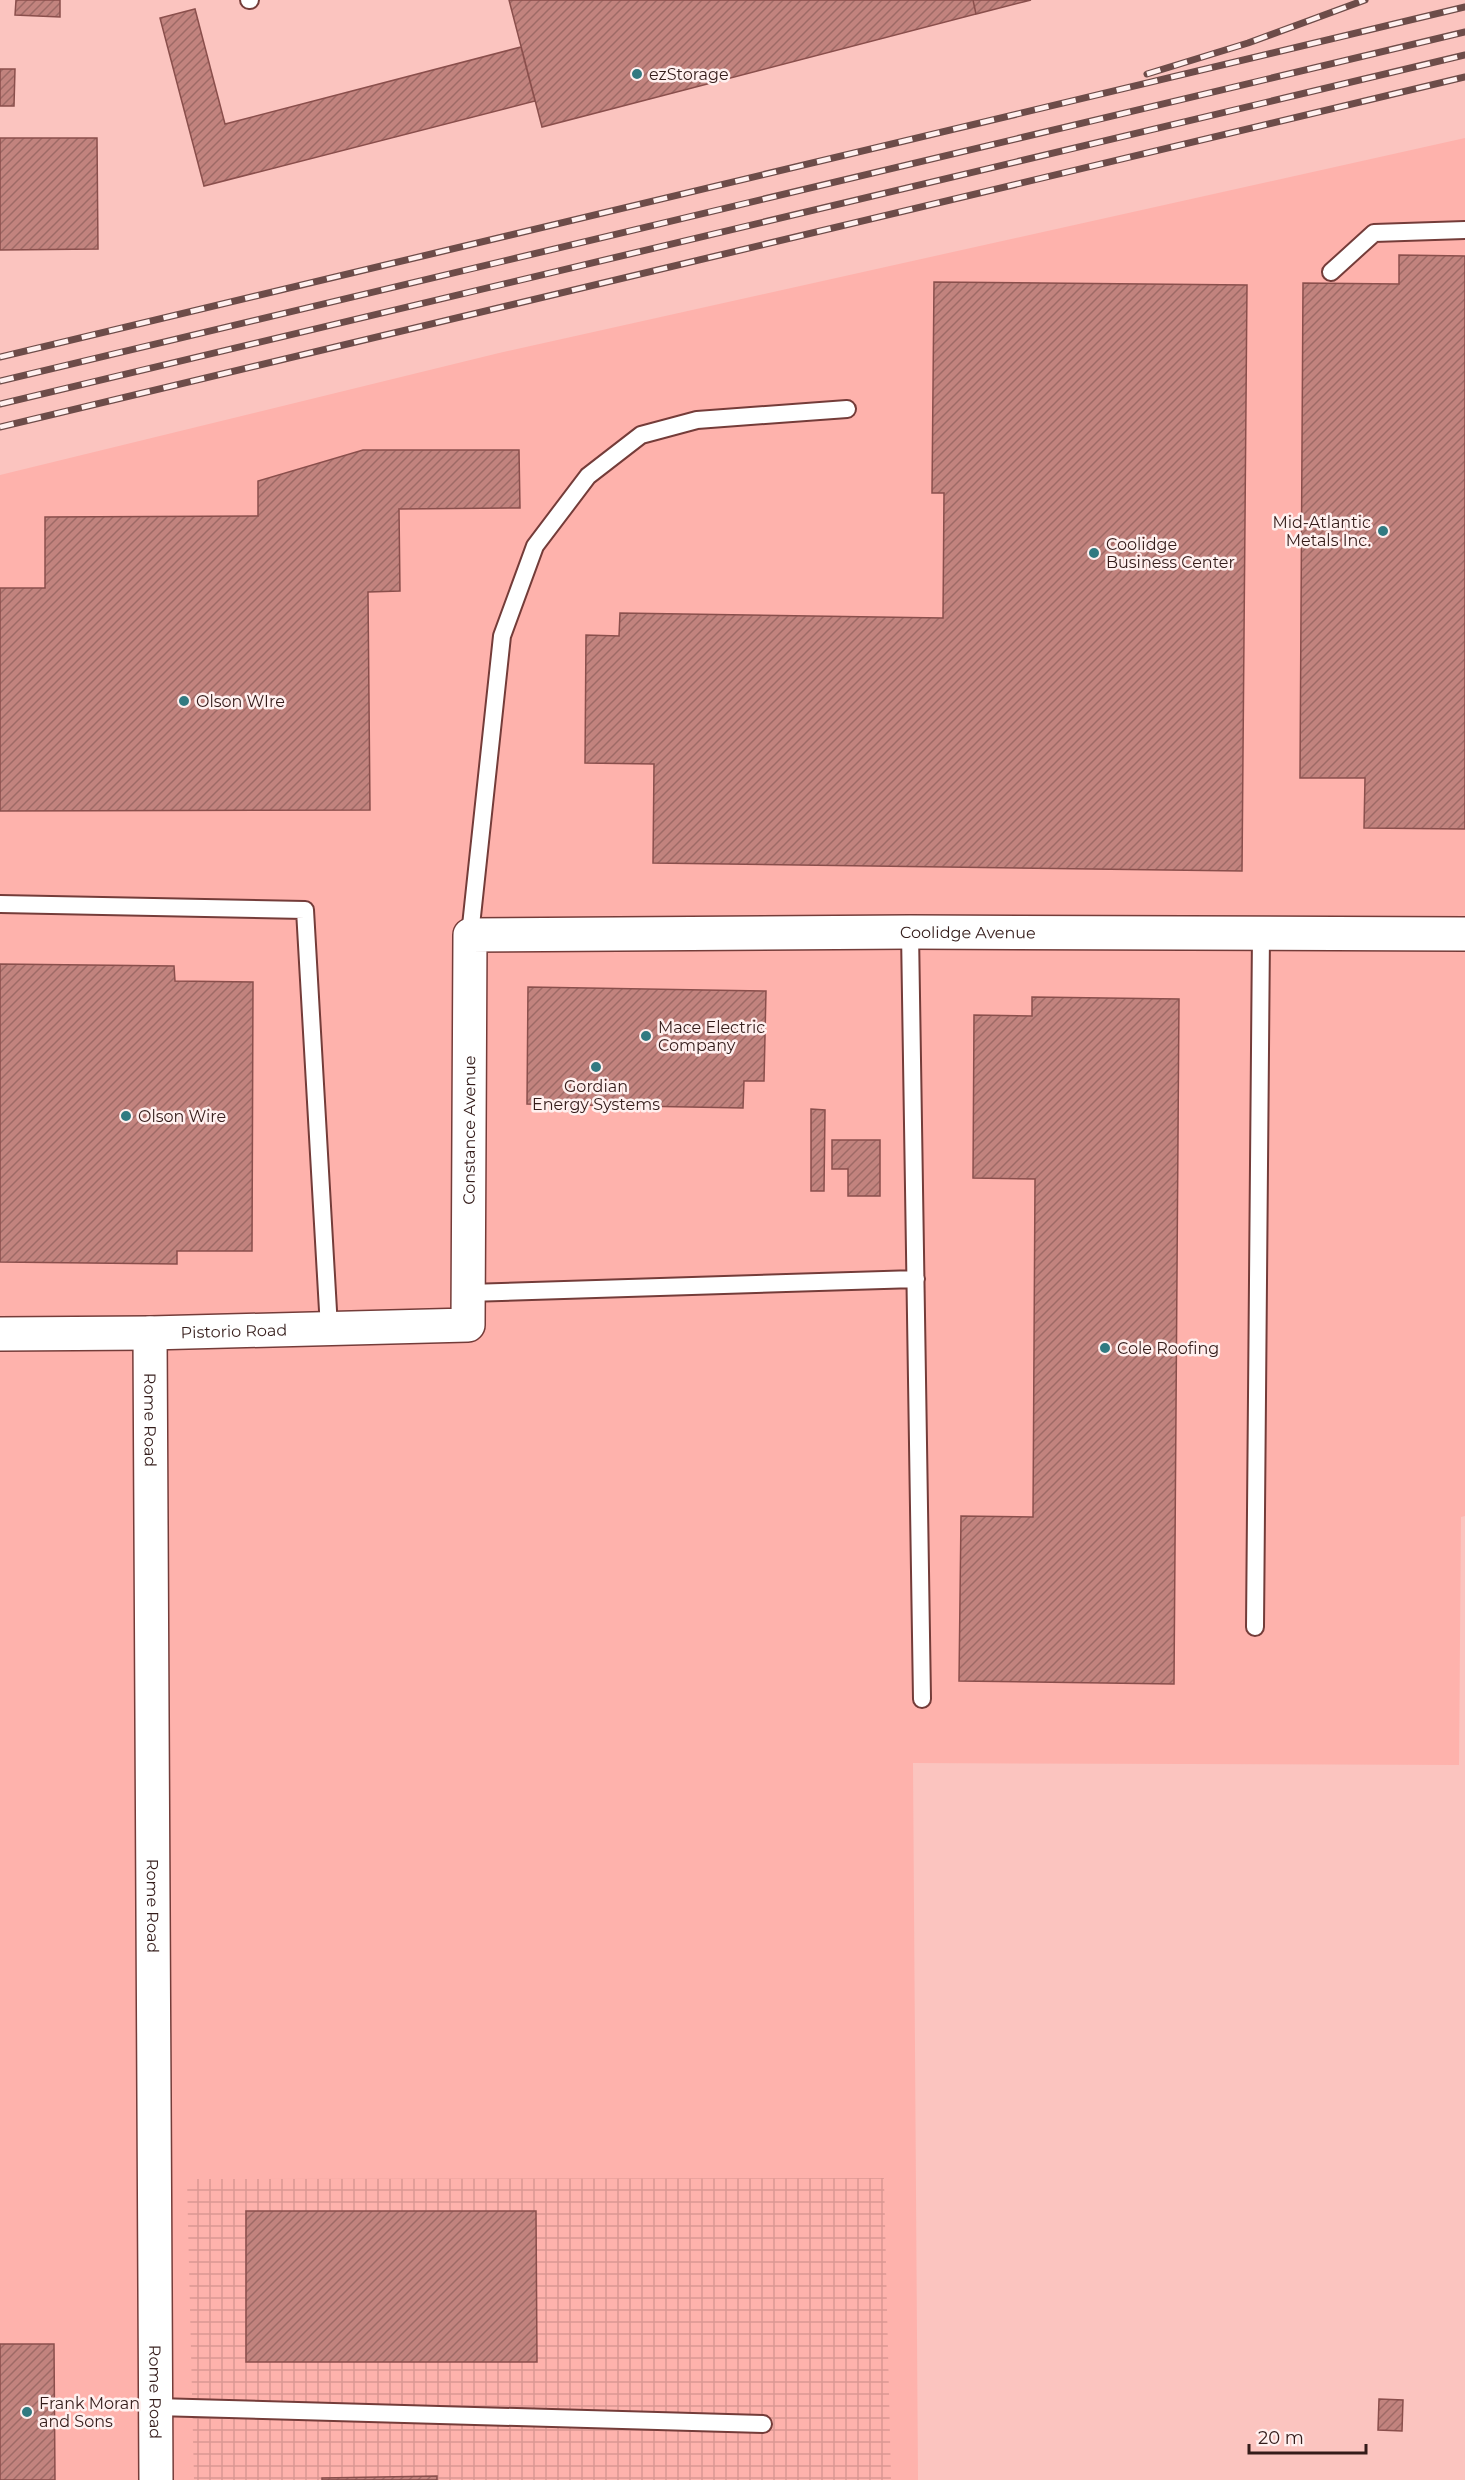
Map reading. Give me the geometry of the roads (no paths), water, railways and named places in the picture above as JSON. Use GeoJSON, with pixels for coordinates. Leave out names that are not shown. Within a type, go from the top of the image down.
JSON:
{"type":"FeatureCollection","features":[{"type":"Feature","properties":{"kind":"street","name":"Coolidge Avenue"},"geometry":{"type":"LineString","coordinates":[[470,935],[910,932],[1465,934]]}},
{"type":"Feature","properties":{"kind":"street","name":"Constance Avenue"},"geometry":{"type":"LineString","coordinates":[[468,1309],[470,935]]}},
{"type":"Feature","properties":{"kind":"street","name":"Pistorio Road"},"geometry":{"type":"LineString","coordinates":[[0,1334],[329,1328],[468,1309]]}},
{"type":"Feature","properties":{"kind":"street","name":"Rome Road"},"geometry":{"type":"LineString","coordinates":[[150,1333],[156,2480]]}},
{"type":"Feature","properties":{"kind":"lane"},"geometry":{"type":"LineString","coordinates":[[1331,272],[1374,233],[1465,230]]}},
{"type":"Feature","properties":{"kind":"lane"},"geometry":{"type":"LineString","coordinates":[[470,935],[502,636],[536,546],[588,476],[641,435],[697,420],[847,409]]}},
{"type":"Feature","properties":{"kind":"lane"},"geometry":{"type":"LineString","coordinates":[[0,904],[305,910],[329,1328]]}},
{"type":"Feature","properties":{"kind":"lane"},"geometry":{"type":"LineString","coordinates":[[910,932],[922,1699]]}},
{"type":"Feature","properties":{"kind":"lane"},"geometry":{"type":"LineString","coordinates":[[1256,1627],[1261,934]]}},
{"type":"Feature","properties":{"kind":"lane"},"geometry":{"type":"LineString","coordinates":[[468,1309],[916,1279]]}},
{"type":"Feature","properties":{"kind":"lane"},"geometry":{"type":"LineString","coordinates":[[156,2407],[763,2424]]}},
{"type":"Feature","properties":{"kind":"railway"},"geometry":{"type":"LineString","coordinates":[[1147,74],[1248,43],[1365,0]]}},
{"type":"Feature","properties":{"kind":"railway"},"geometry":{"type":"LineString","coordinates":[[0,357],[1465,7]]}},
{"type":"Feature","properties":{"kind":"railway"},"geometry":{"type":"LineString","coordinates":[[0,381],[1465,32]]}},
{"type":"Feature","properties":{"kind":"railway"},"geometry":{"type":"LineString","coordinates":[[0,404],[1465,55]]}},
{"type":"Feature","properties":{"kind":"railway"},"geometry":{"type":"LineString","coordinates":[[0,427],[1465,77]]}},
{"type":"Feature","properties":{"kind":"place","name":"ezStorage"},"geometry":{"type":"Point","coordinates":[637,74]}},
{"type":"Feature","properties":{"kind":"place","name":"Mid-Atlantic Metals Inc."},"geometry":{"type":"Point","coordinates":[1383,531]}},
{"type":"Feature","properties":{"kind":"place","name":"Coolidge Business Center"},"geometry":{"type":"Point","coordinates":[1094,553]}},
{"type":"Feature","properties":{"kind":"place","name":"Olson WIre"},"geometry":{"type":"Point","coordinates":[184,701]}},
{"type":"Feature","properties":{"kind":"place","name":"Mace Electric Company"},"geometry":{"type":"Point","coordinates":[646,1036]}},
{"type":"Feature","properties":{"kind":"place","name":"Gordian Energy Systems"},"geometry":{"type":"Point","coordinates":[596,1067]}},
{"type":"Feature","properties":{"kind":"place","name":"Olson Wire"},"geometry":{"type":"Point","coordinates":[126,1116]}},
{"type":"Feature","properties":{"kind":"place","name":"Cole Roofing"},"geometry":{"type":"Point","coordinates":[1105,1348]}},
{"type":"Feature","properties":{"kind":"place","name":"Frank Moran and Sons"},"geometry":{"type":"Point","coordinates":[27,2412]}}]}
